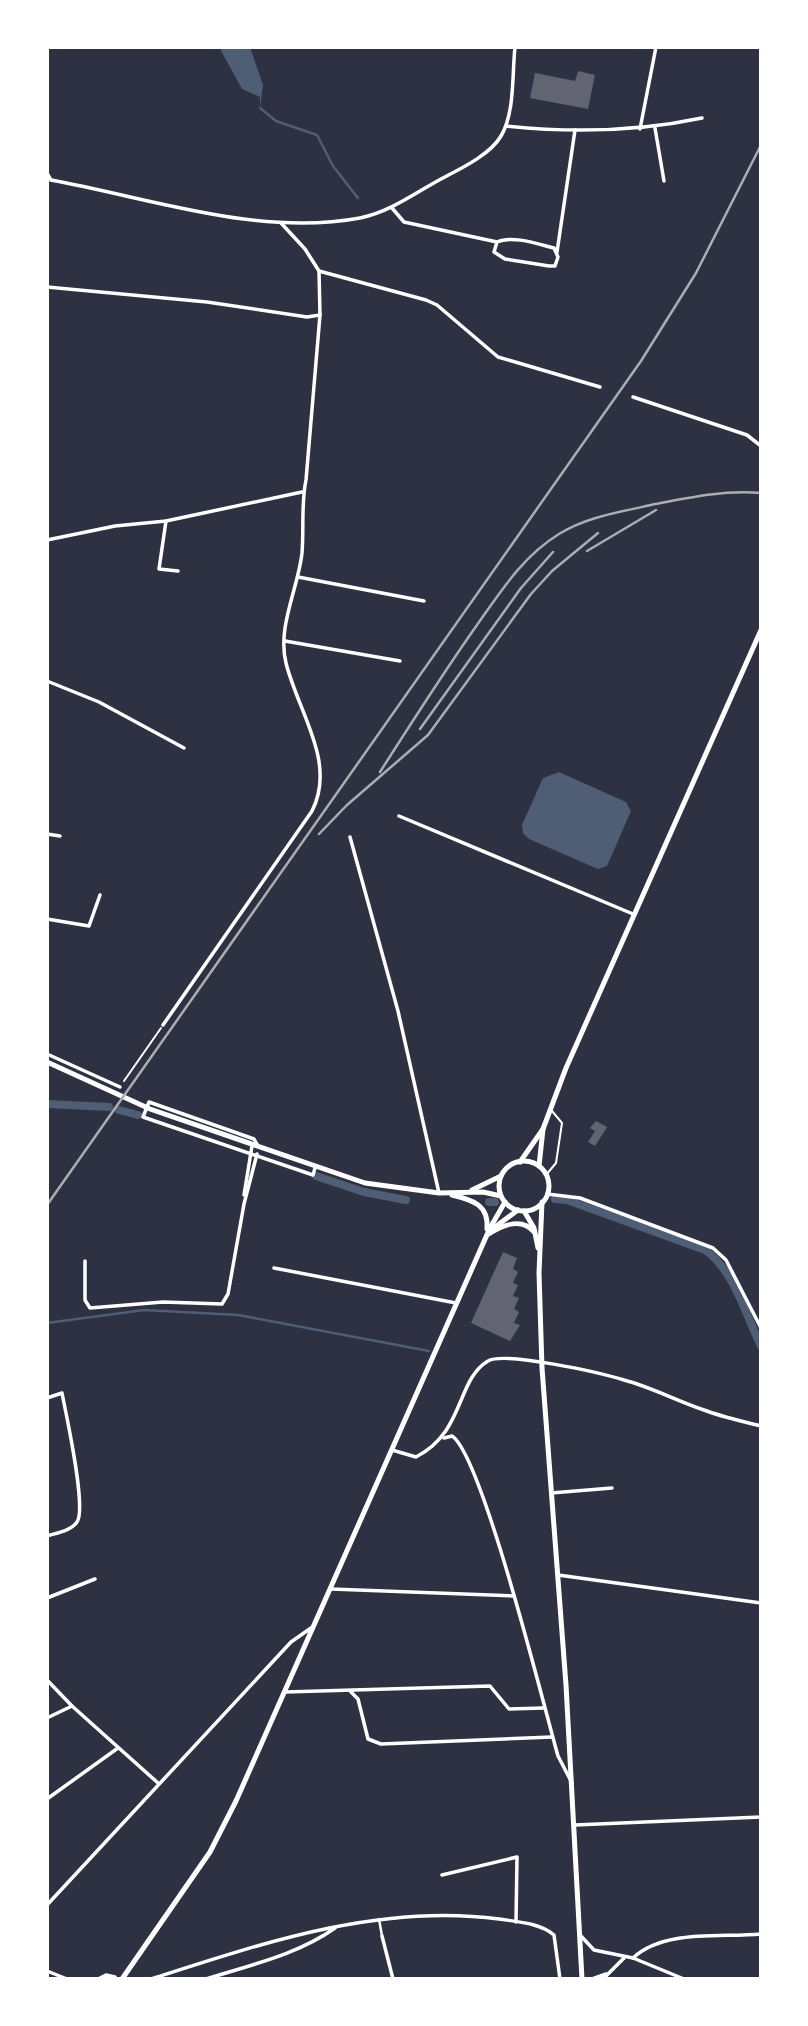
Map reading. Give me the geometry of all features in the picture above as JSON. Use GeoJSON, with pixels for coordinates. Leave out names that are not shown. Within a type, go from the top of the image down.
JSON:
{"type":"FeatureCollection","features":[{"type":"Feature","properties":{"kind":"main road"},"geometry":{"type":"LineString","coordinates":[[539,1166],[543,1129],[566,1068],[761,630]]}},
{"type":"Feature","properties":{"kind":"main road"},"geometry":{"type":"LineString","coordinates":[[47,1062],[150,1109],[251,1149],[365,1184],[442,1193],[478,1203],[487,1213],[487,1235]]}},
{"type":"Feature","properties":{"kind":"main road"},"geometry":{"type":"LineString","coordinates":[[471,1191],[501,1176],[509,1167],[520,1161],[543,1129]]}},
{"type":"Feature","properties":{"kind":"main road"},"geometry":{"type":"LineString","coordinates":[[520,1161],[539,1166],[546,1175],[547,1194],[542,1202],[540,1258],[542,1366],[575,1825],[582,1979]]}},
{"type":"Feature","properties":{"kind":"main road"},"geometry":{"type":"LineString","coordinates":[[501,1176],[501,1195],[505,1202],[521,1210],[536,1236],[540,1258]]}},
{"type":"Feature","properties":{"kind":"main road"},"geometry":{"type":"LineString","coordinates":[[442,1193],[471,1191],[501,1195]]}},
{"type":"Feature","properties":{"kind":"main road"},"geometry":{"type":"LineString","coordinates":[[119,1978],[209,1852],[236,1801],[487,1235],[505,1202]]}},
{"type":"Feature","properties":{"kind":"main road"},"geometry":{"type":"LineString","coordinates":[[487,1235],[502,1220],[542,1202]]}},
{"type":"Feature","properties":{"kind":"main road"},"geometry":{"type":"LineString","coordinates":[[487,1235],[502,1226],[516,1224],[529,1226],[536,1236]]}},
{"type":"Feature","properties":{"kind":"street"},"geometry":{"type":"LineString","coordinates":[[47,173],[51,180],[281,223],[361,218],[391,208],[482,155],[500,139],[506,126],[515,47]]}},
{"type":"Feature","properties":{"kind":"street"},"geometry":{"type":"LineString","coordinates":[[640,129],[656,47]]}},
{"type":"Feature","properties":{"kind":"street"},"geometry":{"type":"LineString","coordinates":[[506,126],[608,132],[654,128],[702,118]]}},
{"type":"Feature","properties":{"kind":"street"},"geometry":{"type":"LineString","coordinates":[[654,128],[664,181]]}},
{"type":"Feature","properties":{"kind":"street"},"geometry":{"type":"LineString","coordinates":[[497,242],[494,252],[497,257],[555,266],[575,130]]}},
{"type":"Feature","properties":{"kind":"street"},"geometry":{"type":"LineString","coordinates":[[47,186],[51,180]]}},
{"type":"Feature","properties":{"kind":"street"},"geometry":{"type":"LineString","coordinates":[[391,208],[404,222],[497,242],[503,239],[538,244],[557,252]]}},
{"type":"Feature","properties":{"kind":"street"},"geometry":{"type":"LineString","coordinates":[[163,1025],[318,798],[322,776],[320,759],[285,660],[284,640],[298,577],[303,538],[302,492],[306,480],[320,315],[319,271],[305,249],[281,223]]}},
{"type":"Feature","properties":{"kind":"street"},"geometry":{"type":"LineString","coordinates":[[319,271],[426,300],[437,305],[498,357],[600,387]]}},
{"type":"Feature","properties":{"kind":"street"},"geometry":{"type":"LineString","coordinates":[[47,287],[206,302],[307,317],[320,315]]}},
{"type":"Feature","properties":{"kind":"street"},"geometry":{"type":"LineString","coordinates":[[633,397],[747,435],[761,446]]}},
{"type":"Feature","properties":{"kind":"street"},"geometry":{"type":"LineString","coordinates":[[47,540],[115,526],[166,521],[302,492]]}},
{"type":"Feature","properties":{"kind":"street"},"geometry":{"type":"LineString","coordinates":[[166,521],[159,569],[178,572]]}},
{"type":"Feature","properties":{"kind":"street"},"geometry":{"type":"LineString","coordinates":[[298,577],[424,601]]}},
{"type":"Feature","properties":{"kind":"street"},"geometry":{"type":"LineString","coordinates":[[284,640],[400,661]]}},
{"type":"Feature","properties":{"kind":"street"},"geometry":{"type":"LineString","coordinates":[[47,681],[99,702],[184,748]]}},
{"type":"Feature","properties":{"kind":"street"},"geometry":{"type":"LineString","coordinates":[[399,816],[634,914]]}},
{"type":"Feature","properties":{"kind":"street"},"geometry":{"type":"LineString","coordinates":[[47,834],[60,836]]}},
{"type":"Feature","properties":{"kind":"street"},"geometry":{"type":"LineString","coordinates":[[350,837],[398,1011],[442,1193]]}},
{"type":"Feature","properties":{"kind":"street"},"geometry":{"type":"LineString","coordinates":[[47,919],[89,926],[100,895]]}},
{"type":"Feature","properties":{"kind":"street"},"geometry":{"type":"LineString","coordinates":[[47,1054],[120,1087]]}},
{"type":"Feature","properties":{"kind":"street"},"geometry":{"type":"LineString","coordinates":[[85,1261],[85,1300],[90,1308],[163,1302],[219,1305],[228,1294],[251,1149],[144,1115],[149,1102],[254,1139],[258,1151],[244,1204]]}},
{"type":"Feature","properties":{"kind":"street"},"geometry":{"type":"LineString","coordinates":[[547,1194],[580,1198],[713,1248],[726,1260],[761,1328]]}},
{"type":"Feature","properties":{"kind":"street"},"geometry":{"type":"LineString","coordinates":[[274,1268],[458,1303]]}},
{"type":"Feature","properties":{"kind":"street"},"geometry":{"type":"LineString","coordinates":[[444,1438],[477,1372],[487,1361],[510,1356],[542,1366],[625,1380],[704,1410],[761,1426]]}},
{"type":"Feature","properties":{"kind":"street"},"geometry":{"type":"LineString","coordinates":[[47,1398],[62,1393],[75,1456],[80,1513],[77,1522],[69,1529],[47,1536]]}},
{"type":"Feature","properties":{"kind":"street"},"geometry":{"type":"LineString","coordinates":[[392,1450],[416,1457],[444,1438],[452,1436],[460,1441],[482,1497],[514,1596],[552,1737],[566,1777],[572,1783]]}},
{"type":"Feature","properties":{"kind":"street"},"geometry":{"type":"LineString","coordinates":[[551,1493],[612,1488]]}},
{"type":"Feature","properties":{"kind":"street"},"geometry":{"type":"LineString","coordinates":[[558,1575],[761,1603]]}},
{"type":"Feature","properties":{"kind":"street"},"geometry":{"type":"LineString","coordinates":[[47,1598],[95,1579]]}},
{"type":"Feature","properties":{"kind":"street"},"geometry":{"type":"LineString","coordinates":[[329,1589],[514,1596]]}},
{"type":"Feature","properties":{"kind":"street"},"geometry":{"type":"LineString","coordinates":[[47,1905],[291,1642],[312,1627]]}},
{"type":"Feature","properties":{"kind":"street"},"geometry":{"type":"LineString","coordinates":[[47,1680],[158,1783]]}},
{"type":"Feature","properties":{"kind":"street"},"geometry":{"type":"LineString","coordinates":[[283,1692],[490,1686],[509,1709],[543,1708]]}},
{"type":"Feature","properties":{"kind":"street"},"geometry":{"type":"LineString","coordinates":[[351,1692],[358,1699],[368,1739],[381,1744],[552,1737]]}},
{"type":"Feature","properties":{"kind":"street"},"geometry":{"type":"LineString","coordinates":[[47,1718],[72,1706]]}},
{"type":"Feature","properties":{"kind":"street"},"geometry":{"type":"LineString","coordinates":[[47,1799],[118,1748]]}},
{"type":"Feature","properties":{"kind":"street"},"geometry":{"type":"LineString","coordinates":[[575,1825],[761,1817]]}},
{"type":"Feature","properties":{"kind":"street"},"geometry":{"type":"LineString","coordinates":[[442,1875],[517,1857],[516,1922]]}},
{"type":"Feature","properties":{"kind":"street"},"geometry":{"type":"LineString","coordinates":[[151,1979],[337,1926],[379,1919],[456,1915],[537,1926],[554,1936],[560,1979]]}},
{"type":"Feature","properties":{"kind":"street"},"geometry":{"type":"LineString","coordinates":[[379,1919],[393,1979]]}},
{"type":"Feature","properties":{"kind":"street"},"geometry":{"type":"LineString","coordinates":[[206,1979],[289,1953],[317,1940],[337,1926]]}},
{"type":"Feature","properties":{"kind":"street"},"geometry":{"type":"LineString","coordinates":[[633,1958],[643,1949],[673,1940],[761,1934]]}},
{"type":"Feature","properties":{"kind":"street"},"geometry":{"type":"LineString","coordinates":[[580,1935],[594,1950],[633,1958],[684,1979]]}},
{"type":"Feature","properties":{"kind":"street"},"geometry":{"type":"LineString","coordinates":[[603,1979],[609,1976],[624,1958]]}},
{"type":"Feature","properties":{"kind":"street"},"geometry":{"type":"LineString","coordinates":[[47,1971],[67,1979]]}},
{"type":"Feature","properties":{"kind":"street"},"geometry":{"type":"LineString","coordinates":[[98,1979],[106,1975],[119,1978]]}},
{"type":"Feature","properties":{"kind":"street"},"geometry":{"type":"LineString","coordinates":[[592,1979],[609,1976]]}},
{"type":"Feature","properties":{"kind":"lane"},"geometry":{"type":"LineString","coordinates":[[546,1175],[556,1163],[562,1124],[550,1109]]}},
{"type":"Feature","properties":{"kind":"path"},"geometry":{"type":"LineString","coordinates":[[120,1087],[163,1025]]}},
{"type":"Feature","properties":{"kind":"water"},"geometry":{"type":"Polygon","coordinates":[[[219,47],[250,47],[263,85],[260,109],[260,97],[242,89],[219,47]]]}},
{"type":"Feature","properties":{"kind":"water"},"geometry":{"type":"Polygon","coordinates":[[[559,772],[626,802],[631,811],[607,866],[598,869],[529,839],[523,833],[522,825],[543,778],[559,772]]]}},
{"type":"Feature","properties":{"kind":"building"},"geometry":{"type":"Polygon","coordinates":[[[578,71],[595,75],[588,109],[530,98],[535,73],[575,81],[578,71]]]}},
{"type":"Feature","properties":{"kind":"building"},"geometry":{"type":"Polygon","coordinates":[[[596,1121],[607,1127],[595,1146],[588,1142],[595,1131],[590,1128],[596,1121]]]}},
{"type":"Feature","properties":{"kind":"building"},"geometry":{"type":"Polygon","coordinates":[[[503,1252],[517,1258],[513,1269],[518,1272],[513,1283],[518,1285],[513,1296],[519,1298],[514,1309],[519,1312],[514,1323],[520,1325],[510,1341],[471,1323],[503,1252]]]}},
{"type":"Feature","properties":{"kind":"waterway"},"geometry":{"type":"LineString","coordinates":[[260,108],[276,121],[317,135],[333,166],[358,198]]}},
{"type":"Feature","properties":{"kind":"waterway"},"geometry":{"type":"LineString","coordinates":[[47,1104],[109,1107]]}},
{"type":"Feature","properties":{"kind":"waterway"},"geometry":{"type":"LineString","coordinates":[[119,1110],[138,1115]]}},
{"type":"Feature","properties":{"kind":"waterway"},"geometry":{"type":"LineString","coordinates":[[316,1176],[364,1192],[406,1200]]}},
{"type":"Feature","properties":{"kind":"waterway"},"geometry":{"type":"LineString","coordinates":[[555,1199],[567,1200],[705,1250],[732,1281],[761,1346]]}},
{"type":"Feature","properties":{"kind":"waterway"},"geometry":{"type":"LineString","coordinates":[[489,1202],[495,1202]]}},
{"type":"Feature","properties":{"kind":"waterway"},"geometry":{"type":"LineString","coordinates":[[47,1323],[144,1310],[238,1315],[429,1351]]}},
{"type":"Feature","properties":{"kind":"railway"},"geometry":{"type":"LineString","coordinates":[[47,1205],[641,361],[696,273],[761,145]]}},
{"type":"Feature","properties":{"kind":"railway"},"geometry":{"type":"LineString","coordinates":[[380,772],[495,600],[524,563],[546,543],[570,528],[618,512],[708,495],[761,493]]}},
{"type":"Feature","properties":{"kind":"railway"},"geometry":{"type":"LineString","coordinates":[[587,551],[656,510]]}},
{"type":"Feature","properties":{"kind":"railway"},"geometry":{"type":"LineString","coordinates":[[319,834],[347,805],[428,735],[531,594],[552,571],[598,533]]}},
{"type":"Feature","properties":{"kind":"railway"},"geometry":{"type":"LineString","coordinates":[[420,729],[521,588],[553,552]]}}]}
